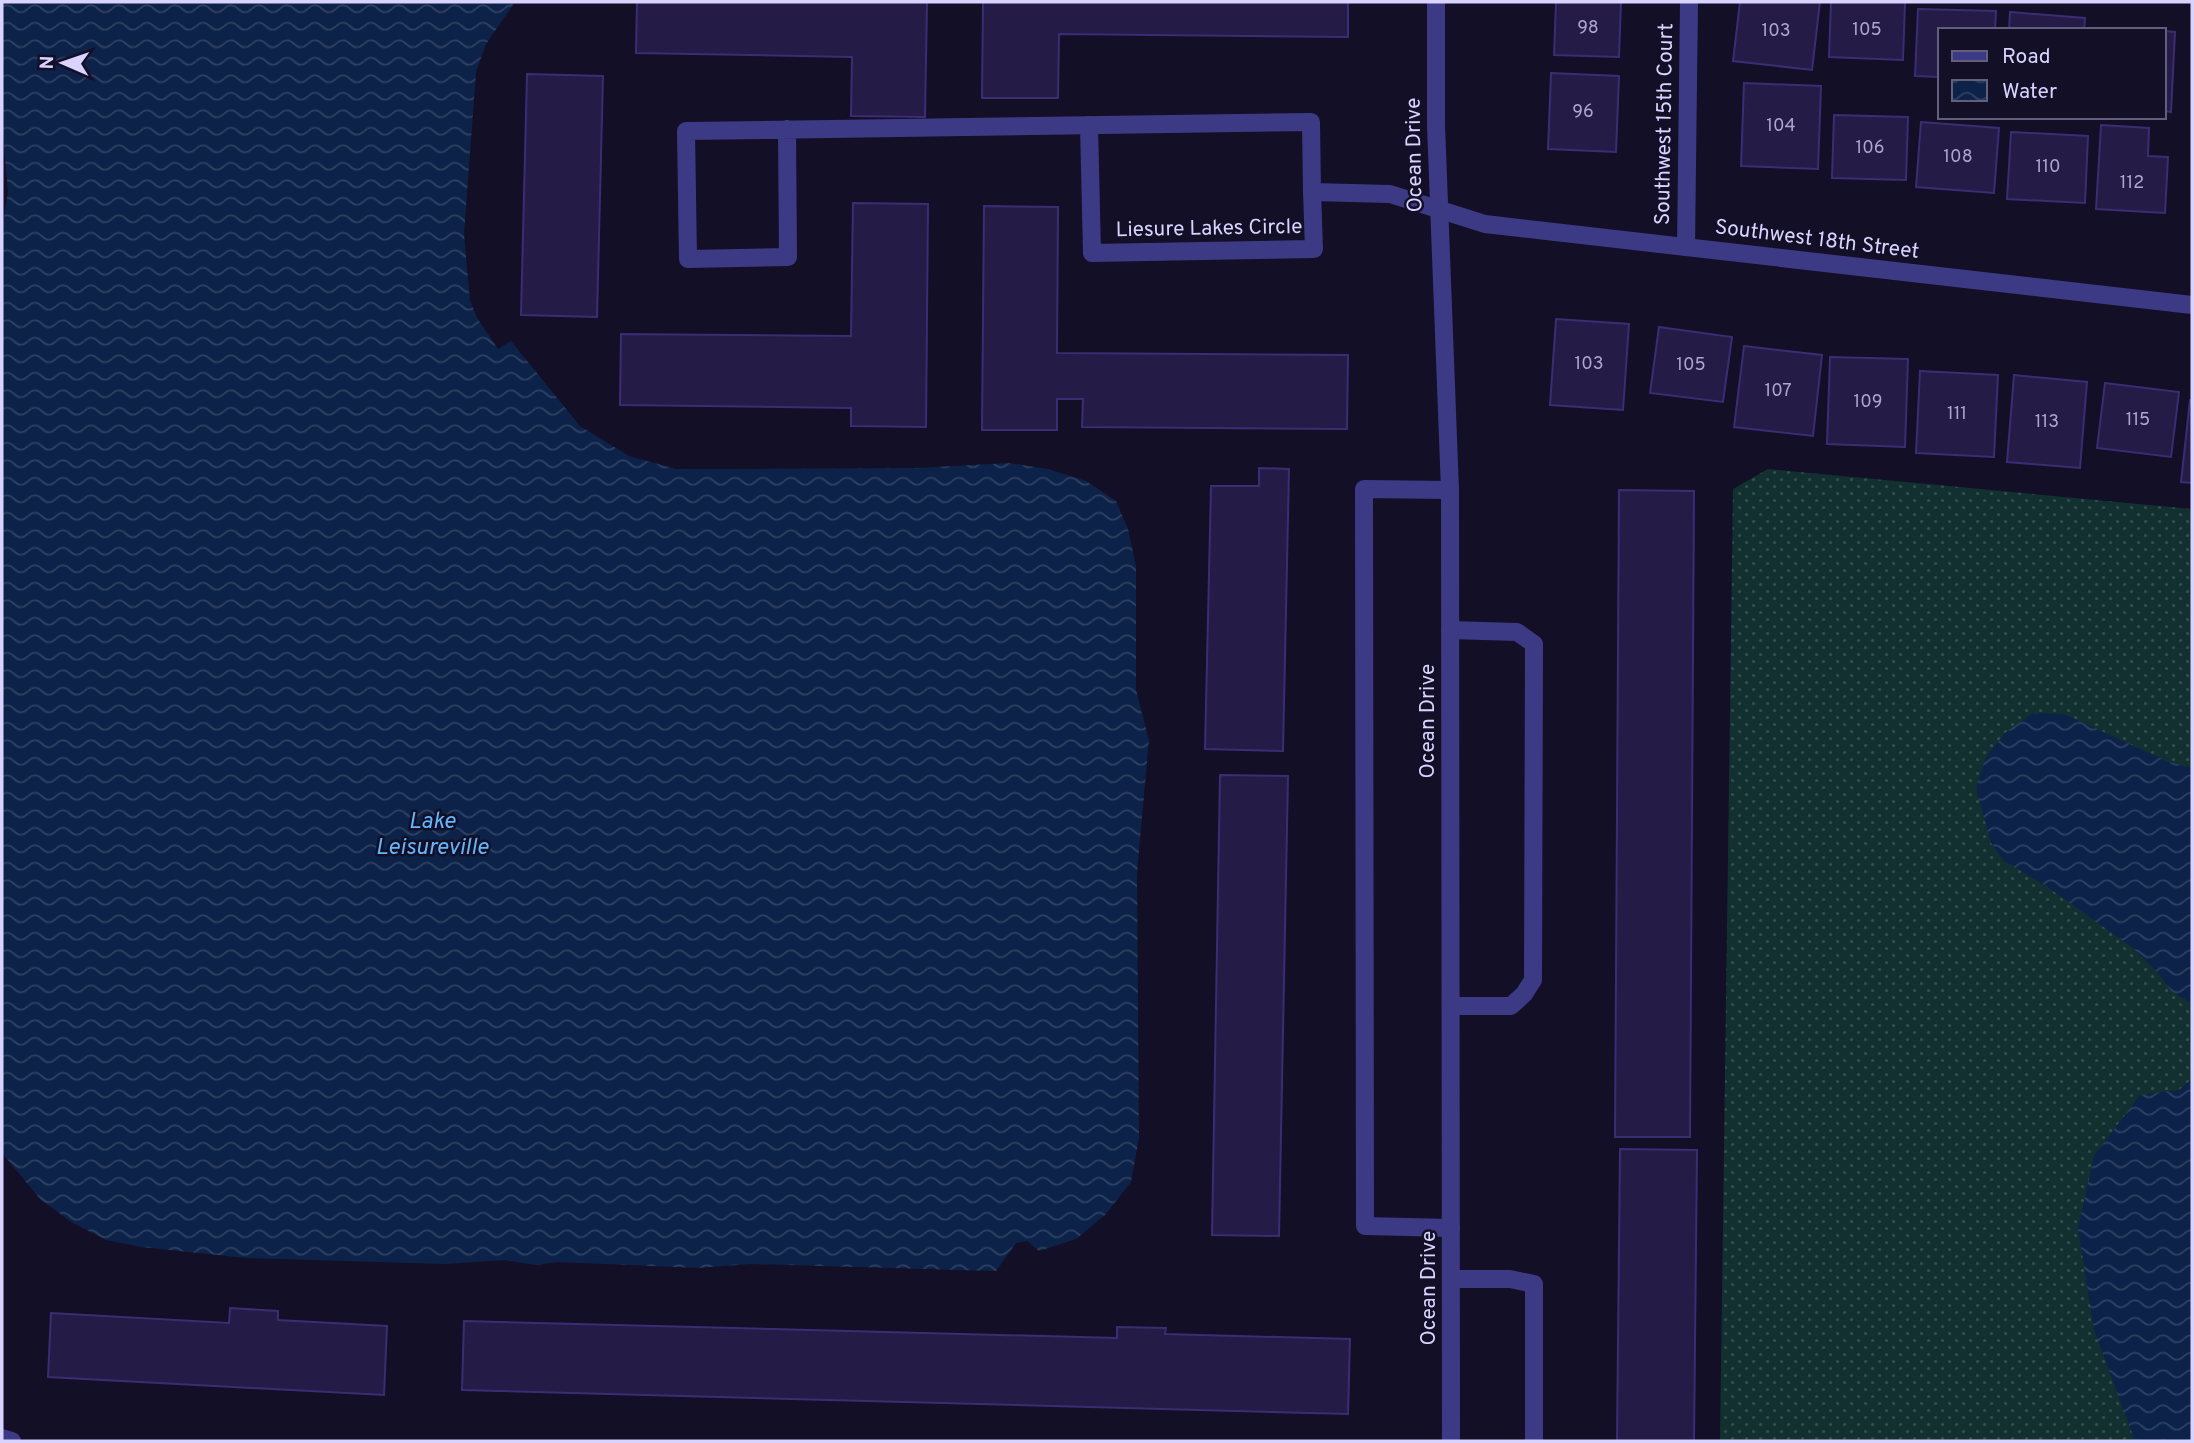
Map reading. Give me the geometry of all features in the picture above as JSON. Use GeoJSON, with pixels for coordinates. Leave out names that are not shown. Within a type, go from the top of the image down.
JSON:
{"type":"FeatureCollection","features":[{"type":"Feature","properties":{"kind":"street","name":"Ocean Drive"},"geometry":{"type":"LineString","coordinates":[[1436,2],[1438,209],[1450,491],[1451,1441]]}},
{"type":"Feature","properties":{"kind":"street","name":"Southwest 15th Court"},"geometry":{"type":"LineString","coordinates":[[1686,247],[1689,2]]}},
{"type":"Feature","properties":{"kind":"street","name":"Liesure Lakes Circle"},"geometry":{"type":"LineString","coordinates":[[787,129],[788,257],[688,259],[686,131],[787,129],[1311,122],[1314,250],[1092,253],[1089,125]]}},
{"type":"Feature","properties":{"kind":"street","name":"Liesure Lakes Circle"},"geometry":{"type":"LineString","coordinates":[[1312,192],[1390,194],[1438,209]]}},
{"type":"Feature","properties":{"kind":"street","name":"Southwest 18th Street"},"geometry":{"type":"LineString","coordinates":[[1438,209],[1485,224],[2192,305]]}},
{"type":"Feature","properties":{"kind":"street"},"geometry":{"type":"LineString","coordinates":[[1450,491],[1364,489],[1365,1226],[1451,1227]]}},
{"type":"Feature","properties":{"kind":"street"},"geometry":{"type":"LineString","coordinates":[[1450,631],[1517,632],[1534,644],[1532,980],[1524,994],[1511,1006],[1451,1006]]}},
{"type":"Feature","properties":{"kind":"street"},"geometry":{"type":"LineString","coordinates":[[1451,1279],[1510,1279],[1534,1284],[1535,1441]]}},
{"type":"Feature","properties":{"kind":"street"},"geometry":{"type":"LineString","coordinates":[[2,1438],[12,1441]]}},
{"type":"Feature","properties":{"kind":"green space"},"geometry":{"type":"Polygon","coordinates":[[[1768,469],[2192,509],[2192,1441],[1720,1441],[1733,489],[1768,469]]]}},
{"type":"Feature","properties":{"kind":"water","name":"Lake Leisureville"},"geometry":{"type":"Polygon","coordinates":[[[2,2],[515,2],[486,44],[476,72],[464,234],[470,300],[477,318],[498,349],[511,341],[580,426],[629,456],[676,469],[917,468],[1009,463],[1048,469],[1086,481],[1116,501],[1128,529],[1136,566],[1136,690],[1149,740],[1137,873],[1139,1138],[1131,1182],[1105,1215],[1076,1239],[1039,1251],[1027,1241],[1016,1243],[996,1271],[750,1264],[699,1268],[558,1262],[536,1265],[504,1260],[446,1264],[246,1258],[141,1247],[106,1240],[73,1223],[41,1200],[2,1153],[2,229],[8,192],[2,126],[2,2]]]}},
{"type":"Feature","properties":{"kind":"water"},"geometry":{"type":"Polygon","coordinates":[[[2033,713],[2064,714],[2169,762],[2192,768],[2192,1003],[2172,992],[2158,973],[2133,948],[2046,886],[2004,861],[1991,843],[1976,788],[1986,757],[2006,732],[2033,713]]]}},
{"type":"Feature","properties":{"kind":"water"},"geometry":{"type":"Polygon","coordinates":[[[2192,1079],[2192,1441],[2135,1441],[2094,1330],[2078,1228],[2094,1156],[2140,1095],[2179,1090],[2192,1079]]]}},
{"type":"Feature","properties":{"kind":"building"},"geometry":{"type":"Polygon","coordinates":[[[637,2],[927,2],[925,117],[851,116],[852,57],[636,53],[637,2]]]}},
{"type":"Feature","properties":{"kind":"building"},"geometry":{"type":"Polygon","coordinates":[[[983,2],[1348,2],[1348,37],[1059,34],[1058,98],[982,98],[983,2]]]}},
{"type":"Feature","properties":{"kind":"building"},"geometry":{"type":"Polygon","coordinates":[[[1556,2],[1621,2],[1619,57],[1554,55],[1556,2]]]}},
{"type":"Feature","properties":{"kind":"building"},"geometry":{"type":"Polygon","coordinates":[[[1740,2],[1820,2],[1812,70],[1733,61],[1740,2]]]}},
{"type":"Feature","properties":{"kind":"building"},"geometry":{"type":"Polygon","coordinates":[[[1831,2],[1905,2],[1903,60],[1829,57],[1831,2]]]}},
{"type":"Feature","properties":{"kind":"building"},"geometry":{"type":"Polygon","coordinates":[[[1918,9],[1996,11],[1995,28],[1938,28],[1938,77],[1915,76],[1918,9]]]}},
{"type":"Feature","properties":{"kind":"building"},"geometry":{"type":"Polygon","coordinates":[[[2010,12],[2085,18],[2084,28],[2009,28],[2010,12]]]}},
{"type":"Feature","properties":{"kind":"building"},"geometry":{"type":"Polygon","coordinates":[[[2166,31],[2175,32],[2171,112],[2166,111],[2166,31]]]}},
{"type":"Feature","properties":{"kind":"building"},"geometry":{"type":"Polygon","coordinates":[[[1551,73],[1619,76],[1616,152],[1548,149],[1551,73]]]}},
{"type":"Feature","properties":{"kind":"building"},"geometry":{"type":"Polygon","coordinates":[[[527,74],[603,76],[597,317],[521,315],[527,74]]]}},
{"type":"Feature","properties":{"kind":"building"},"geometry":{"type":"Polygon","coordinates":[[[1744,83],[1821,86],[1818,169],[1741,166],[1744,83]]]}},
{"type":"Feature","properties":{"kind":"building"},"geometry":{"type":"Polygon","coordinates":[[[1834,115],[1908,117],[1906,180],[1832,178],[1834,115]]]}},
{"type":"Feature","properties":{"kind":"building"},"geometry":{"type":"Polygon","coordinates":[[[1921,122],[1999,128],[1994,193],[1916,187],[1921,122]]]}},
{"type":"Feature","properties":{"kind":"building"},"geometry":{"type":"Polygon","coordinates":[[[2101,125],[2149,128],[2148,156],[2168,157],[2165,213],[2096,209],[2101,125]]]}},
{"type":"Feature","properties":{"kind":"building"},"geometry":{"type":"Polygon","coordinates":[[[2011,132],[2088,136],[2085,203],[2007,199],[2011,132]]]}},
{"type":"Feature","properties":{"kind":"building"},"geometry":{"type":"Polygon","coordinates":[[[853,203],[928,204],[926,427],[851,426],[851,408],[620,405],[621,334],[851,336],[853,203]]]}},
{"type":"Feature","properties":{"kind":"building"},"geometry":{"type":"Polygon","coordinates":[[[984,206],[1058,207],[1057,353],[1348,355],[1347,429],[1082,427],[1083,399],[1057,399],[1057,430],[982,430],[984,206]]]}},
{"type":"Feature","properties":{"kind":"building"},"geometry":{"type":"Polygon","coordinates":[[[1556,319],[1629,324],[1623,410],[1550,405],[1556,319]]]}},
{"type":"Feature","properties":{"kind":"building"},"geometry":{"type":"Polygon","coordinates":[[[1659,327],[1732,337],[1723,402],[1650,393],[1659,327]]]}},
{"type":"Feature","properties":{"kind":"building"},"geometry":{"type":"Polygon","coordinates":[[[1744,346],[1822,355],[1813,436],[1734,427],[1744,346]]]}},
{"type":"Feature","properties":{"kind":"building"},"geometry":{"type":"Polygon","coordinates":[[[1830,357],[1908,359],[1905,447],[1827,444],[1830,357]]]}},
{"type":"Feature","properties":{"kind":"building"},"geometry":{"type":"Polygon","coordinates":[[[1920,371],[1998,375],[1994,457],[1916,453],[1920,371]]]}},
{"type":"Feature","properties":{"kind":"building"},"geometry":{"type":"Polygon","coordinates":[[[2014,375],[2087,382],[2080,468],[2007,462],[2014,375]]]}},
{"type":"Feature","properties":{"kind":"building"},"geometry":{"type":"Polygon","coordinates":[[[2105,383],[2179,392],[2171,457],[2097,448],[2105,383]]]}},
{"type":"Feature","properties":{"kind":"building"},"geometry":{"type":"Polygon","coordinates":[[[2192,400],[2192,483],[2181,482],[2192,400]]]}},
{"type":"Feature","properties":{"kind":"building"},"geometry":{"type":"Polygon","coordinates":[[[1259,468],[1289,469],[1283,751],[1205,749],[1211,486],[1259,486],[1259,468]]]}},
{"type":"Feature","properties":{"kind":"building"},"geometry":{"type":"Polygon","coordinates":[[[1619,490],[1694,491],[1690,1137],[1615,1137],[1619,490]]]}},
{"type":"Feature","properties":{"kind":"building"},"geometry":{"type":"Polygon","coordinates":[[[1220,775],[1288,776],[1279,1236],[1212,1235],[1220,775]]]}},
{"type":"Feature","properties":{"kind":"building"},"geometry":{"type":"Polygon","coordinates":[[[1620,1149],[1697,1150],[1694,1441],[1617,1441],[1620,1149]]]}},
{"type":"Feature","properties":{"kind":"building"},"geometry":{"type":"Polygon","coordinates":[[[230,1308],[278,1311],[278,1320],[387,1326],[384,1395],[48,1377],[51,1313],[229,1323],[230,1308]]]}},
{"type":"Feature","properties":{"kind":"building"},"geometry":{"type":"Polygon","coordinates":[[[464,1321],[1117,1338],[1117,1327],[1166,1328],[1165,1334],[1350,1339],[1348,1414],[462,1390],[464,1321]]]}}]}
